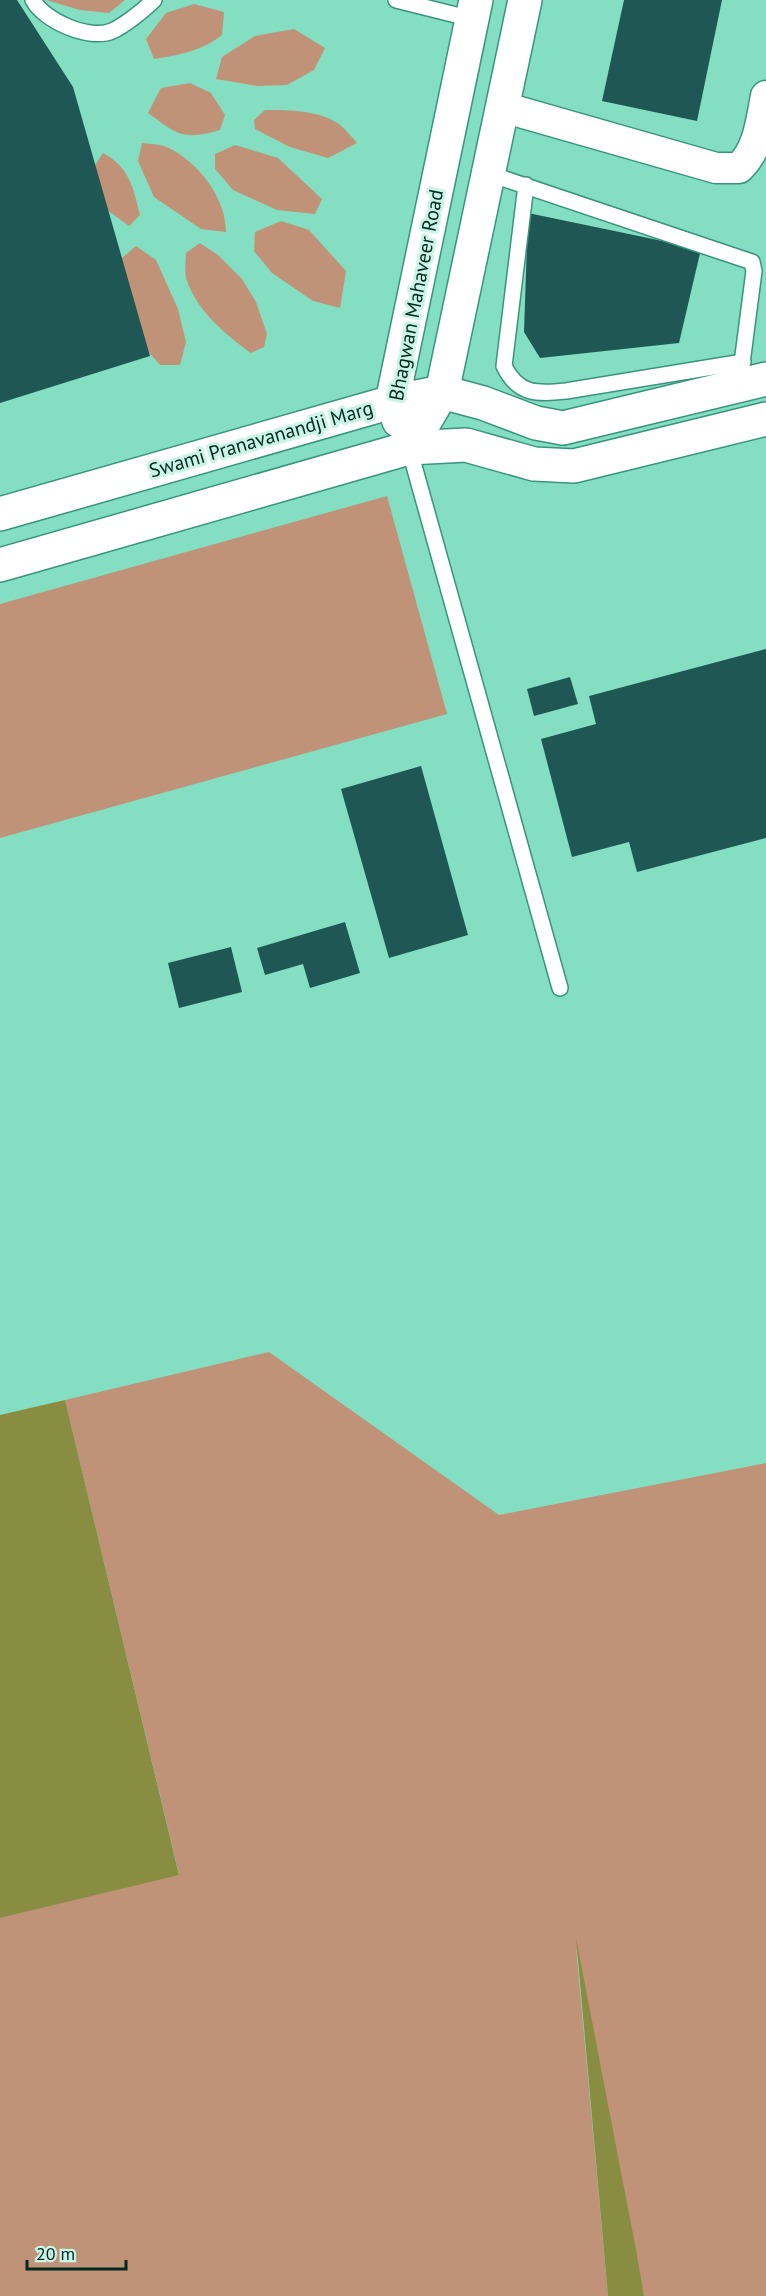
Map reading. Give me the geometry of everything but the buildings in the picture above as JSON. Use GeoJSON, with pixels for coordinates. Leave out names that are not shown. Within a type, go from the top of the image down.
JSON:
{"type":"FeatureCollection","features":[{"type":"Feature","properties":{"kind":"street","name":"Bhagwan Mahaveer Road"},"geometry":{"type":"LineString","coordinates":[[409,448],[442,392],[525,0]]}},
{"type":"Feature","properties":{"kind":"street","name":"Bhagwan Mahaveer Road"},"geometry":{"type":"LineString","coordinates":[[409,448],[392,402],[474,10]]}},
{"type":"Feature","properties":{"kind":"street"},"geometry":{"type":"LineString","coordinates":[[502,107],[716,168],[739,168],[749,159],[757,139],[766,96]]}},
{"type":"Feature","properties":{"kind":"street","name":"Swami Pranavanandji Marg"},"geometry":{"type":"LineString","coordinates":[[0,514],[392,402],[442,392],[483,403],[536,423],[563,428],[749,375]]}},
{"type":"Feature","properties":{"kind":"street"},"geometry":{"type":"LineString","coordinates":[[0,565],[409,448],[466,445],[534,464],[574,466],[766,419]]}},
{"type":"Feature","properties":{"kind":"lane"},"geometry":{"type":"LineString","coordinates":[[33,0],[55,21],[84,32],[111,32],[154,0]]}},
{"type":"Feature","properties":{"kind":"lane"},"geometry":{"type":"LineString","coordinates":[[396,0],[474,10]]}},
{"type":"Feature","properties":{"kind":"lane"},"geometry":{"type":"LineString","coordinates":[[487,173],[526,185],[752,262],[754,271],[749,375],[558,392],[530,392],[519,386],[509,377],[504,366],[526,185]]}},
{"type":"Feature","properties":{"kind":"lane"},"geometry":{"type":"LineString","coordinates":[[409,448],[560,988]]}},
{"type":"Feature","properties":{"kind":"shaded area"},"geometry":{"type":"Polygon","coordinates":[[[46,0],[125,0],[109,13],[80,10],[46,0]]]}},
{"type":"Feature","properties":{"kind":"shaded area"},"geometry":{"type":"Polygon","coordinates":[[[194,4],[224,12],[222,35],[198,49],[154,59],[146,39],[166,13],[194,4]]]}},
{"type":"Feature","properties":{"kind":"shaded area"},"geometry":{"type":"Polygon","coordinates":[[[294,29],[325,48],[314,70],[287,85],[257,86],[216,79],[222,57],[255,36],[294,29]]]}},
{"type":"Feature","properties":{"kind":"shaded area"},"geometry":{"type":"Polygon","coordinates":[[[190,83],[211,93],[225,115],[220,130],[197,135],[181,134],[148,113],[161,88],[190,83]]]}},
{"type":"Feature","properties":{"kind":"shaded area"},"geometry":{"type":"Polygon","coordinates":[[[265,110],[294,111],[323,116],[340,125],[357,143],[328,158],[290,147],[255,129],[254,120],[265,110]]]}},
{"type":"Feature","properties":{"kind":"shaded area"},"geometry":{"type":"Polygon","coordinates":[[[142,143],[169,148],[200,172],[216,194],[225,219],[226,232],[201,229],[154,197],[138,161],[142,143]]]}},
{"type":"Feature","properties":{"kind":"shaded area"},"geometry":{"type":"Polygon","coordinates":[[[235,145],[278,158],[322,199],[315,214],[277,210],[233,190],[215,169],[215,154],[235,145]]]}},
{"type":"Feature","properties":{"kind":"shaded area"},"geometry":{"type":"Polygon","coordinates":[[[103,153],[125,172],[132,187],[140,215],[129,226],[99,204],[90,173],[103,153]]]}},
{"type":"Feature","properties":{"kind":"shaded area"},"geometry":{"type":"Polygon","coordinates":[[[281,221],[309,230],[346,271],[340,308],[313,301],[272,273],[254,251],[255,232],[281,221]]]}},
{"type":"Feature","properties":{"kind":"shaded area"},"geometry":{"type":"Polygon","coordinates":[[[200,243],[218,255],[242,279],[256,302],[267,334],[264,347],[251,353],[222,330],[198,303],[187,281],[185,267],[186,253],[200,243]]]}},
{"type":"Feature","properties":{"kind":"shaded area"},"geometry":{"type":"Polygon","coordinates":[[[136,246],[156,260],[178,309],[186,342],[180,365],[160,365],[138,340],[129,312],[122,258],[136,246]]]}},
{"type":"Feature","properties":{"kind":"shaded area"},"geometry":{"type":"Polygon","coordinates":[[[387,496],[447,714],[0,838],[0,604],[387,496]]]}},
{"type":"Feature","properties":{"kind":"shaded area"},"geometry":{"type":"Polygon","coordinates":[[[269,1352],[499,1515],[766,1463],[766,2296],[644,2296],[576,1947],[608,2296],[0,2296],[0,1918],[179,1874],[65,1400],[269,1352]]]}},
{"type":"Feature","properties":{"kind":"shaded area"},"geometry":{"type":"Polygon","coordinates":[[[65,1400],[179,1875],[0,1918],[0,1415],[65,1400]]]}},
{"type":"Feature","properties":{"kind":"shaded area"},"geometry":{"type":"Polygon","coordinates":[[[576,1938],[636,2250],[644,2296],[608,2296],[576,1938]]]}}]}
